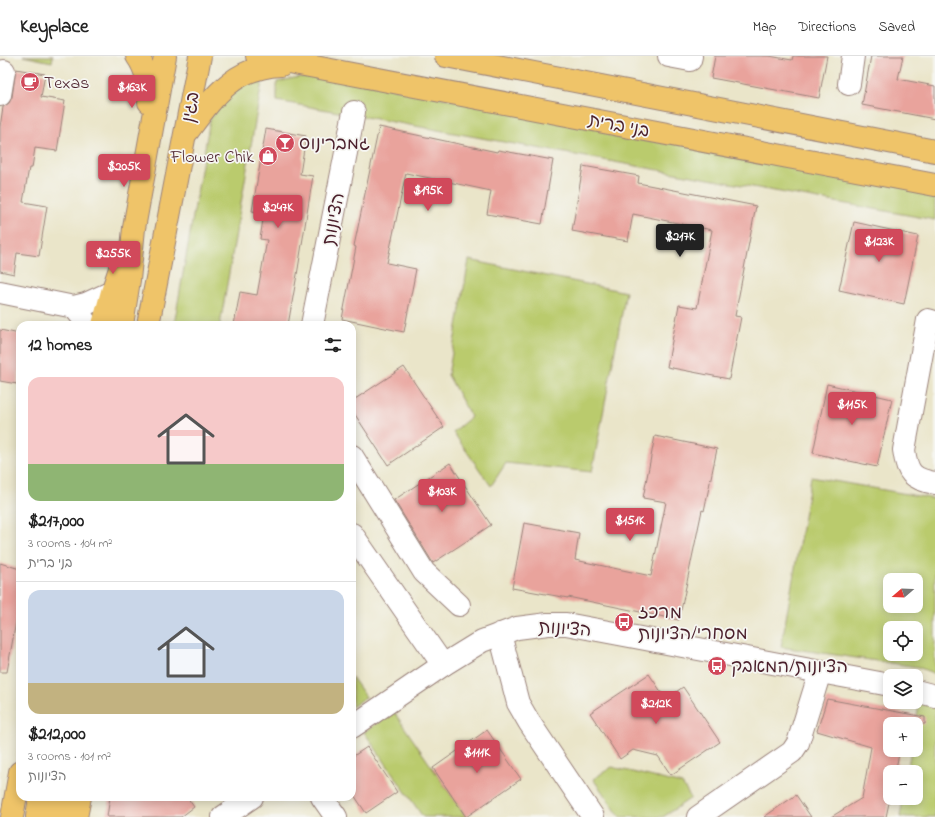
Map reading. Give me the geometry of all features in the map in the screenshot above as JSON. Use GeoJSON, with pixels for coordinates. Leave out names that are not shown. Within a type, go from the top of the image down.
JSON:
{"type":"FeatureCollection","features":[{"type":"Feature","properties":{"kind":"main road"},"geometry":{"type":"LineString","coordinates":[[137,56],[142,63],[147,76],[149,94],[148,155]]}},
{"type":"Feature","properties":{"kind":"main road"},"geometry":{"type":"LineString","coordinates":[[123,321],[129,280],[134,228],[165,56]]}},
{"type":"Feature","properties":{"kind":"main road","name":"בגין"},"geometry":{"type":"LineString","coordinates":[[153,300],[200,56]]}},
{"type":"Feature","properties":{"kind":"main road"},"geometry":{"type":"LineString","coordinates":[[257,56],[302,65]]}},
{"type":"Feature","properties":{"kind":"main road","name":"בני ברית"},"geometry":{"type":"LineString","coordinates":[[446,56],[935,151]]}},
{"type":"Feature","properties":{"kind":"main road"},"geometry":{"type":"LineString","coordinates":[[184,135],[211,100],[235,78],[242,74],[267,66],[302,65]]}},
{"type":"Feature","properties":{"kind":"main road","name":"בני ברית"},"geometry":{"type":"LineString","coordinates":[[302,65],[935,185]]}},
{"type":"Feature","properties":{"kind":"main road"},"geometry":{"type":"LineString","coordinates":[[104,321],[112,292],[134,228]]}},
{"type":"Feature","properties":{"kind":"main road"},"geometry":{"type":"LineString","coordinates":[[149,321],[153,300]]}},
{"type":"Feature","properties":{"kind":"main road"},"geometry":{"type":"LineString","coordinates":[[152,321],[153,300]]}},
{"type":"Feature","properties":{"kind":"main road"},"geometry":{"type":"LineString","coordinates":[[12,817],[16,794]]}},
{"type":"Feature","properties":{"kind":"main road"},"geometry":{"type":"LineString","coordinates":[[37,817],[39,801]]}},
{"type":"Feature","properties":{"kind":"main road"},"geometry":{"type":"LineString","coordinates":[[56,817],[59,801]]}},
{"type":"Feature","properties":{"kind":"main road"},"geometry":{"type":"LineString","coordinates":[[76,817],[79,801]]}},
{"type":"Feature","properties":{"kind":"street"},"geometry":{"type":"LineString","coordinates":[[669,56],[690,60],[691,56]]}},
{"type":"Feature","properties":{"kind":"street"},"geometry":{"type":"LineString","coordinates":[[849,84],[853,56]]}},
{"type":"Feature","properties":{"kind":"street"},"geometry":{"type":"LineString","coordinates":[[0,95],[4,71]]}},
{"type":"Feature","properties":{"kind":"street","name":"הציונות"},"geometry":{"type":"LineString","coordinates":[[313,321],[354,112]]}},
{"type":"Feature","properties":{"kind":"street"},"geometry":{"type":"LineString","coordinates":[[0,292],[74,307],[86,304],[112,292]]}},
{"type":"Feature","properties":{"kind":"street"},"geometry":{"type":"LineString","coordinates":[[74,307],[84,321]]}},
{"type":"Feature","properties":{"kind":"street"},"geometry":{"type":"LineString","coordinates":[[932,321],[904,450],[906,465],[912,474],[921,480],[935,483]]}},
{"type":"Feature","properties":{"kind":"street"},"geometry":{"type":"LineString","coordinates":[[356,462],[424,572],[459,605]]}},
{"type":"Feature","properties":{"kind":"street"},"geometry":{"type":"LineString","coordinates":[[356,540],[443,665]]}},
{"type":"Feature","properties":{"kind":"street","name":"הציונות"},"geometry":{"type":"LineString","coordinates":[[356,724],[443,665],[482,641],[517,628],[532,625],[566,624],[883,684]]}},
{"type":"Feature","properties":{"kind":"street"},"geometry":{"type":"LineString","coordinates":[[500,634],[518,703],[529,722],[593,817]]}},
{"type":"Feature","properties":{"kind":"street"},"geometry":{"type":"LineString","coordinates":[[698,817],[792,752],[798,743],[820,672]]}},
{"type":"Feature","properties":{"kind":"street"},"geometry":{"type":"LineString","coordinates":[[923,693],[935,696]]}},
{"type":"Feature","properties":{"kind":"street"},"geometry":{"type":"LineString","coordinates":[[223,817],[246,801]]}},
{"type":"Feature","properties":{"kind":"street"},"geometry":{"type":"LineString","coordinates":[[325,801],[336,817]]}},
{"type":"Feature","properties":{"kind":"green space"},"geometry":{"type":"Polygon","coordinates":[[[23,56],[53,56],[52,62],[23,56]]]}},
{"type":"Feature","properties":{"kind":"green space"},"geometry":{"type":"Polygon","coordinates":[[[263,76],[221,321],[175,321],[210,119],[236,86],[263,76]]]}},
{"type":"Feature","properties":{"kind":"green space"},"geometry":{"type":"Polygon","coordinates":[[[328,76],[935,192],[935,220],[277,101],[277,82],[299,77],[328,76]]]}},
{"type":"Feature","properties":{"kind":"green space"},"geometry":{"type":"Polygon","coordinates":[[[469,260],[626,292],[592,472],[506,463],[491,486],[453,432],[471,417],[448,375],[469,260]]]}},
{"type":"Feature","properties":{"kind":"green space"},"geometry":{"type":"Polygon","coordinates":[[[811,477],[935,499],[935,674],[918,667],[781,647],[811,477]]]}},
{"type":"Feature","properties":{"kind":"green space"},"geometry":{"type":"Polygon","coordinates":[[[356,683],[366,697],[356,704],[356,683]]]}},
{"type":"Feature","properties":{"kind":"green space"},"geometry":{"type":"Polygon","coordinates":[[[923,704],[935,706],[935,817],[900,817],[902,805],[923,805],[923,765],[908,765],[910,757],[923,757],[923,717],[917,717],[918,709],[923,709],[923,704]]]}},
{"type":"Feature","properties":{"kind":"green space"},"geometry":{"type":"Polygon","coordinates":[[[394,712],[466,817],[423,817],[364,732],[394,712]]]}},
{"type":"Feature","properties":{"kind":"green space"},"geometry":{"type":"Polygon","coordinates":[[[612,767],[682,784],[691,798],[663,817],[620,817],[593,779],[612,767]]]}},
{"type":"Feature","properties":{"kind":"building"},"geometry":{"type":"Polygon","coordinates":[[[715,56],[769,56],[792,60],[793,56],[827,56],[819,98],[711,78],[715,56]]]}},
{"type":"Feature","properties":{"kind":"building"},"geometry":{"type":"Polygon","coordinates":[[[871,56],[903,56],[898,79],[935,86],[935,119],[862,105],[871,56]]]}},
{"type":"Feature","properties":{"kind":"building"},"geometry":{"type":"Polygon","coordinates":[[[16,69],[45,74],[41,97],[65,101],[57,151],[35,148],[32,168],[29,168],[23,202],[47,206],[39,256],[17,253],[14,274],[0,271],[0,127],[3,107],[9,103],[12,97],[16,69]]]}},
{"type":"Feature","properties":{"kind":"building"},"geometry":{"type":"Polygon","coordinates":[[[379,127],[497,152],[498,150],[553,160],[542,224],[487,214],[491,191],[406,173],[387,263],[416,269],[404,332],[342,319],[356,247],[354,246],[379,127]]]}},
{"type":"Feature","properties":{"kind":"building"},"geometry":{"type":"Polygon","coordinates":[[[266,129],[306,136],[300,174],[313,176],[289,321],[235,321],[240,292],[257,295],[267,240],[260,239],[264,213],[252,211],[266,129]]]}},
{"type":"Feature","properties":{"kind":"building"},"geometry":{"type":"Polygon","coordinates":[[[583,166],[639,176],[638,183],[756,206],[735,316],[741,317],[729,379],[667,367],[679,305],[697,308],[712,230],[633,214],[628,241],[572,231],[583,166]]]}},
{"type":"Feature","properties":{"kind":"building"},"geometry":{"type":"Polygon","coordinates":[[[854,222],[918,236],[904,304],[839,290],[854,222]]]}},
{"type":"Feature","properties":{"kind":"building"},"geometry":{"type":"Polygon","coordinates":[[[0,330],[16,333],[16,384],[0,381],[0,330]]]}},
{"type":"Feature","properties":{"kind":"building"},"geometry":{"type":"Polygon","coordinates":[[[404,367],[444,427],[388,465],[356,416],[356,398],[404,367]]]}},
{"type":"Feature","properties":{"kind":"building"},"geometry":{"type":"Polygon","coordinates":[[[827,384],[892,399],[877,467],[813,453],[827,384]]]}},
{"type":"Feature","properties":{"kind":"building"},"geometry":{"type":"Polygon","coordinates":[[[655,436],[717,449],[704,511],[702,510],[679,620],[568,597],[512,588],[524,523],[579,533],[575,560],[651,576],[666,502],[643,498],[655,436]]]}},
{"type":"Feature","properties":{"kind":"building"},"geometry":{"type":"Polygon","coordinates":[[[450,463],[491,525],[433,563],[394,500],[450,463]]]}},
{"type":"Feature","properties":{"kind":"building"},"geometry":{"type":"Polygon","coordinates":[[[0,563],[16,568],[16,621],[7,672],[0,672],[0,563]]]}},
{"type":"Feature","properties":{"kind":"building"},"geometry":{"type":"Polygon","coordinates":[[[649,674],[666,699],[683,687],[720,742],[671,775],[658,756],[633,750],[620,759],[590,713],[649,674]]]}},
{"type":"Feature","properties":{"kind":"building"},"geometry":{"type":"Polygon","coordinates":[[[827,699],[925,717],[925,724],[923,724],[923,717],[883,717],[883,757],[898,757],[897,765],[883,765],[883,805],[889,805],[886,817],[831,817],[862,798],[871,747],[817,731],[827,699]]]}},
{"type":"Feature","properties":{"kind":"building"},"geometry":{"type":"Polygon","coordinates":[[[487,730],[521,779],[466,817],[433,768],[487,730]]]}},
{"type":"Feature","properties":{"kind":"building"},"geometry":{"type":"Polygon","coordinates":[[[367,747],[397,792],[366,813],[356,798],[356,754],[367,747]]]}},
{"type":"Feature","properties":{"kind":"building"},"geometry":{"type":"Polygon","coordinates":[[[796,795],[811,817],[764,817],[796,795]]]}},
{"type":"Feature","properties":{"kind":"building"},"geometry":{"type":"Polygon","coordinates":[[[109,801],[190,801],[194,807],[181,817],[107,817],[109,801]]]}},
{"type":"Feature","properties":{"kind":"place","name":"Texas"},"geometry":{"type":"Point","coordinates":[30,82]}},
{"type":"Feature","properties":{"kind":"place","name":"גמברינוס"},"geometry":{"type":"Point","coordinates":[285,143]}},
{"type":"Feature","properties":{"kind":"place","name":"Flower Chik"},"geometry":{"type":"Point","coordinates":[268,156]}},
{"type":"Feature","properties":{"kind":"place","name":"מרכז מסחרי/הציונות"},"geometry":{"type":"Point","coordinates":[624,622]}},
{"type":"Feature","properties":{"kind":"place","name":"הציונות/המאבק"},"geometry":{"type":"Point","coordinates":[717,666]}}]}
